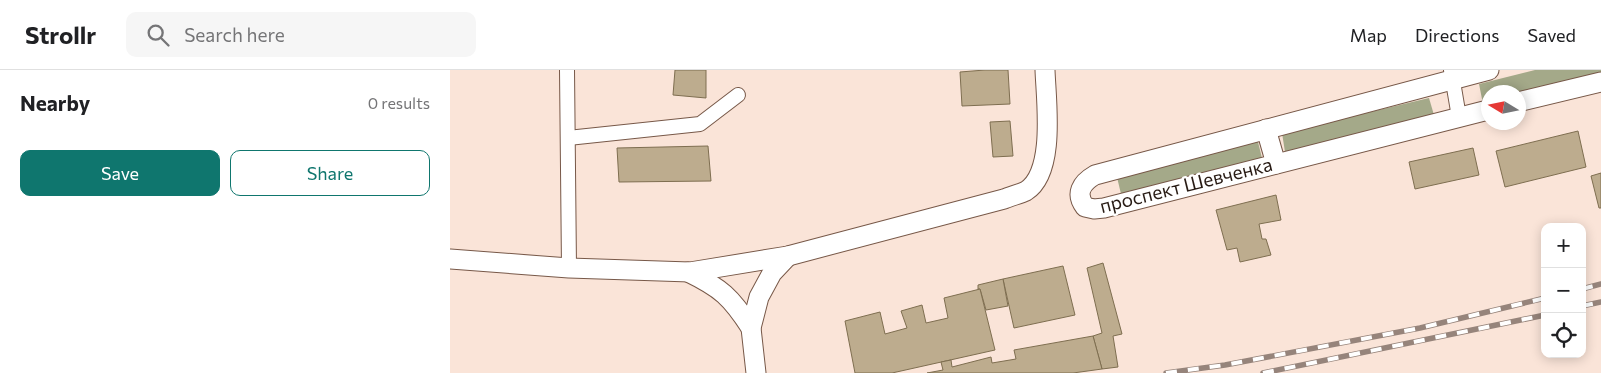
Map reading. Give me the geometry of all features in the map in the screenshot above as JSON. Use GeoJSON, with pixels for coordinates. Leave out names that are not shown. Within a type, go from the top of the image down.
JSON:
{"type":"FeatureCollection","features":[{"type":"Feature","properties":{"kind":"street"},"geometry":{"type":"LineString","coordinates":[[567,70],[569,268]]}},
{"type":"Feature","properties":{"kind":"street"},"geometry":{"type":"LineString","coordinates":[[450,260],[569,268],[688,272],[788,256],[1004,199],[1027,190],[1038,176],[1048,141],[1045,70]]}},
{"type":"Feature","properties":{"kind":"street","name":"проспект Шевченка"},"geometry":{"type":"LineString","coordinates":[[1481,112],[1104,208],[1094,209],[1085,207],[1079,194],[1081,187],[1094,175],[1266,129],[1451,75],[1489,70]]}},
{"type":"Feature","properties":{"kind":"street"},"geometry":{"type":"LineString","coordinates":[[1451,75],[1459,117]]}},
{"type":"Feature","properties":{"kind":"street"},"geometry":{"type":"LineString","coordinates":[[1526,100],[1601,82]]}},
{"type":"Feature","properties":{"kind":"street"},"geometry":{"type":"LineString","coordinates":[[568,138],[700,124],[738,95]]}},
{"type":"Feature","properties":{"kind":"street"},"geometry":{"type":"LineString","coordinates":[[1266,129],[1276,164]]}},
{"type":"Feature","properties":{"kind":"street"},"geometry":{"type":"LineString","coordinates":[[756,373],[751,328],[759,297],[772,273],[788,256]]}},
{"type":"Feature","properties":{"kind":"street"},"geometry":{"type":"LineString","coordinates":[[688,272],[725,293],[751,328]]}},
{"type":"Feature","properties":{"kind":"green space"},"geometry":{"type":"Polygon","coordinates":[[[1535,70],[1601,70],[1601,75],[1526,90],[1526,85],[1481,85],[1481,94],[1479,84],[1535,70]]]}},
{"type":"Feature","properties":{"kind":"green space"},"geometry":{"type":"Polygon","coordinates":[[[1429,98],[1434,115],[1285,152],[1282,133],[1429,98]]]}},
{"type":"Feature","properties":{"kind":"green space"},"geometry":{"type":"Polygon","coordinates":[[[1257,138],[1262,158],[1121,194],[1116,173],[1257,138]]]}},
{"type":"Feature","properties":{"kind":"building"},"geometry":{"type":"Polygon","coordinates":[[[675,70],[706,70],[706,98],[673,95],[675,70]]]}},
{"type":"Feature","properties":{"kind":"building"},"geometry":{"type":"Polygon","coordinates":[[[1008,70],[1010,104],[962,106],[960,72],[1008,70]]]}},
{"type":"Feature","properties":{"kind":"building"},"geometry":{"type":"Polygon","coordinates":[[[1010,121],[1013,156],[993,157],[990,122],[1010,121]]]}},
{"type":"Feature","properties":{"kind":"building"},"geometry":{"type":"Polygon","coordinates":[[[1578,131],[1586,167],[1505,187],[1496,151],[1578,131]]]}},
{"type":"Feature","properties":{"kind":"building"},"geometry":{"type":"Polygon","coordinates":[[[708,146],[711,181],[619,182],[617,148],[708,146]]]}},
{"type":"Feature","properties":{"kind":"building"},"geometry":{"type":"Polygon","coordinates":[[[1473,148],[1479,175],[1415,189],[1409,162],[1473,148]]]}},
{"type":"Feature","properties":{"kind":"building"},"geometry":{"type":"Polygon","coordinates":[[[1601,173],[1601,208],[1599,208],[1591,176],[1601,173]]]}},
{"type":"Feature","properties":{"kind":"building"},"geometry":{"type":"Polygon","coordinates":[[[1276,195],[1281,220],[1259,224],[1262,239],[1266,239],[1271,255],[1240,262],[1237,248],[1227,250],[1216,210],[1276,195]]]}},
{"type":"Feature","properties":{"kind":"building"},"geometry":{"type":"Polygon","coordinates":[[[1103,263],[1122,334],[1113,336],[1118,367],[1102,369],[1093,336],[1102,333],[1087,268],[1103,263]]]}},
{"type":"Feature","properties":{"kind":"building"},"geometry":{"type":"Polygon","coordinates":[[[1063,266],[1075,315],[1014,328],[1003,279],[1063,266]]]}},
{"type":"Feature","properties":{"kind":"building"},"geometry":{"type":"Polygon","coordinates":[[[1003,279],[1008,306],[986,310],[978,285],[1003,279]]]}},
{"type":"Feature","properties":{"kind":"building"},"geometry":{"type":"Polygon","coordinates":[[[980,289],[995,350],[892,373],[855,373],[845,321],[880,312],[885,334],[907,328],[901,311],[922,305],[926,323],[948,318],[944,298],[980,289]]]}},
{"type":"Feature","properties":{"kind":"building"},"geometry":{"type":"Polygon","coordinates":[[[1093,336],[1102,369],[1073,373],[927,373],[943,370],[941,362],[951,360],[952,367],[991,357],[992,363],[1016,359],[1014,350],[1093,336]]]}},
{"type":"Feature","properties":{"kind":"railway"},"geometry":{"type":"LineString","coordinates":[[1586,288],[1601,284]]}},
{"type":"Feature","properties":{"kind":"railway"},"geometry":{"type":"LineString","coordinates":[[1166,373],[1225,365],[1420,328],[1541,299]]}},
{"type":"Feature","properties":{"kind":"railway"},"geometry":{"type":"LineString","coordinates":[[1586,305],[1601,302]]}},
{"type":"Feature","properties":{"kind":"railway"},"geometry":{"type":"LineString","coordinates":[[1263,373],[1541,316]]}}]}
